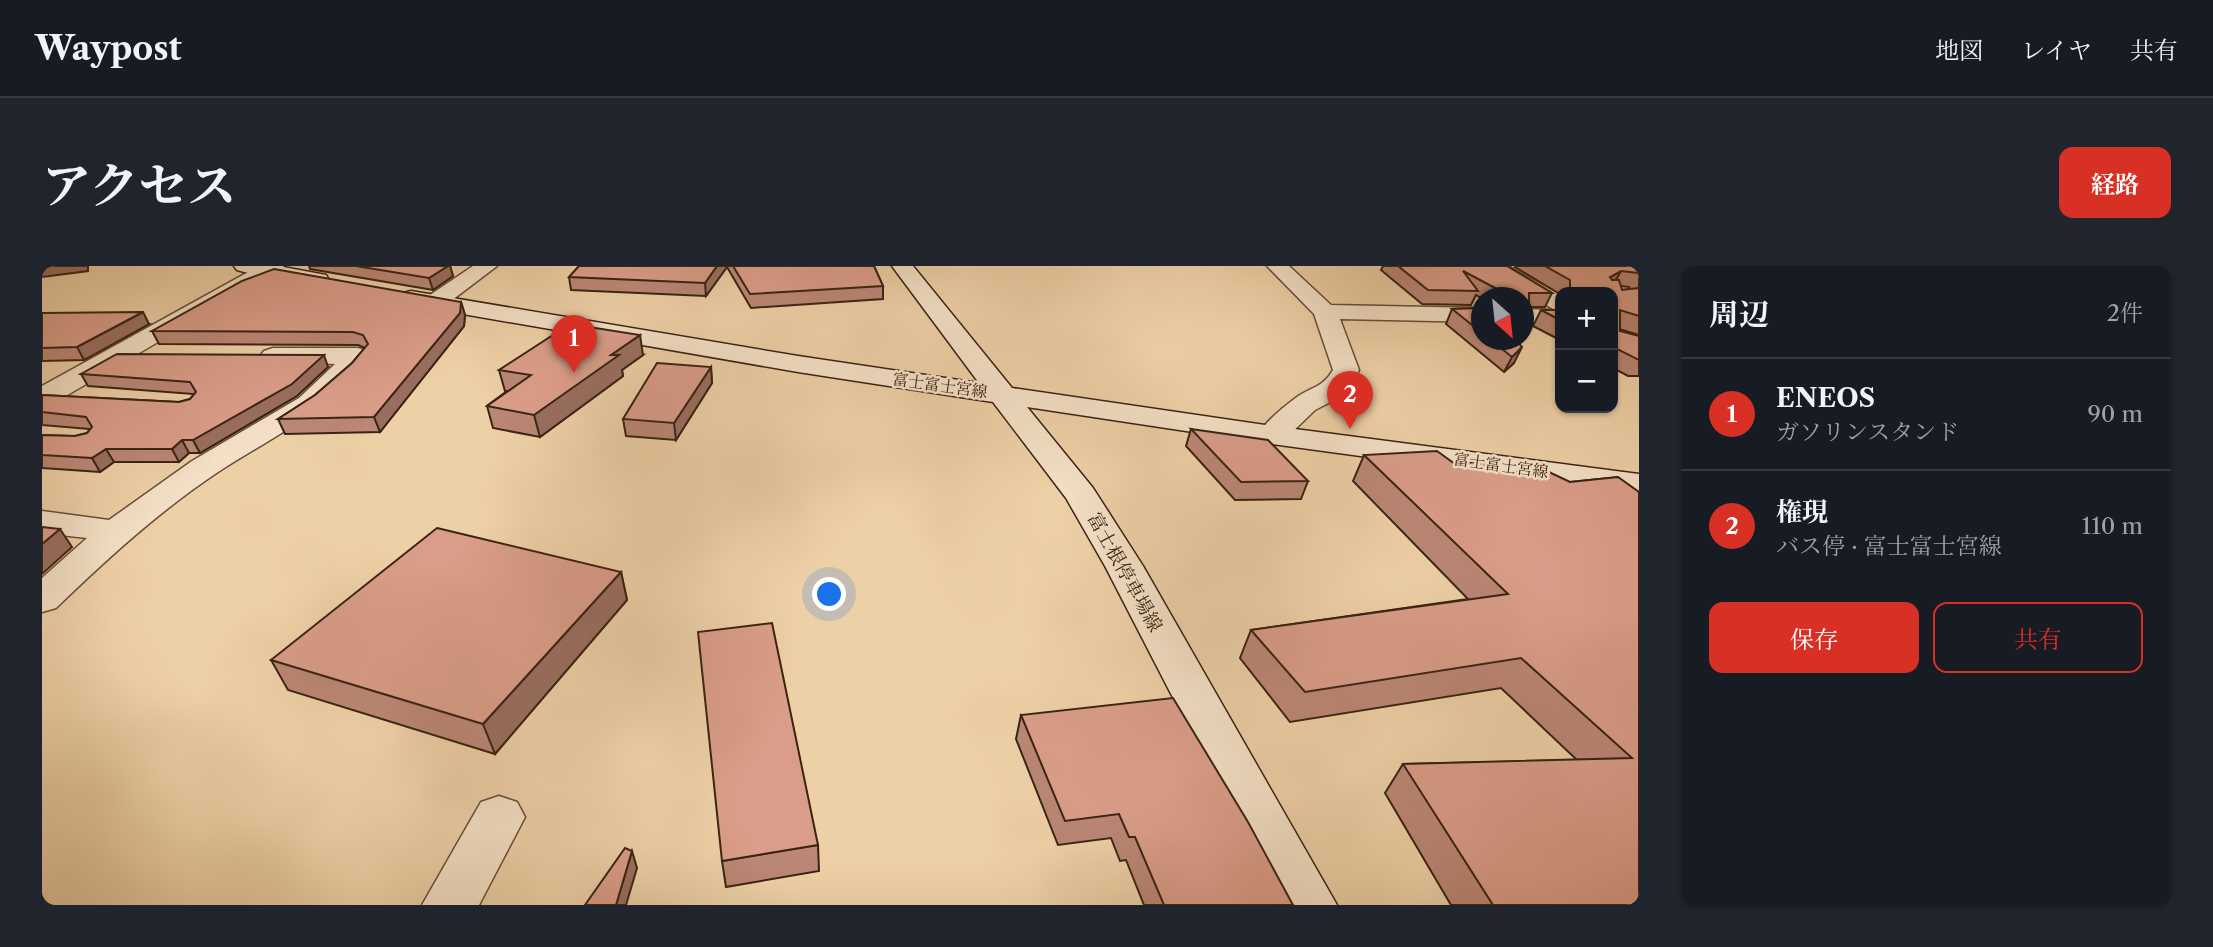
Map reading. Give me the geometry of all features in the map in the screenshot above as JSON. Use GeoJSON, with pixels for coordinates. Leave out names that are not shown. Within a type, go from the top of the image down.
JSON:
{"type":"FeatureCollection","features":[{"type":"Feature","properties":{"kind":"main road"},"geometry":{"type":"LineString","coordinates":[[435,302],[487,266]]}},
{"type":"Feature","properties":{"kind":"main road","name":"富士根停車場線"},"geometry":{"type":"LineString","coordinates":[[902,266],[1081,495],[1124,566],[1309,905]]}},
{"type":"Feature","properties":{"kind":"main road"},"geometry":{"type":"LineString","coordinates":[[1272,435],[1305,404],[1336,388],[1346,370],[1325,312],[1277,266]]}},
{"type":"Feature","properties":{"kind":"main road"},"geometry":{"type":"LineString","coordinates":[[1493,266],[1555,298]]}},
{"type":"Feature","properties":{"kind":"main road"},"geometry":{"type":"LineString","coordinates":[[44,388],[87,385],[117,355],[261,268],[341,285]]}},
{"type":"Feature","properties":{"kind":"main road","name":"富士富士宮線"},"geometry":{"type":"LineString","coordinates":[[391,294],[798,364],[1272,435],[1639,484]]}},
{"type":"Feature","properties":{"kind":"main road"},"geometry":{"type":"LineString","coordinates":[[1325,312],[1471,315]]}},
{"type":"Feature","properties":{"kind":"main road"},"geometry":{"type":"LineString","coordinates":[[1534,316],[1555,317]]}},
{"type":"Feature","properties":{"kind":"main road"},"geometry":{"type":"LineString","coordinates":[[117,355],[170,355]]}},
{"type":"Feature","properties":{"kind":"main road"},"geometry":{"type":"LineString","coordinates":[[42,599],[116,531],[203,468],[309,404],[358,356],[251,356]]}},
{"type":"Feature","properties":{"kind":"main road"},"geometry":{"type":"LineString","coordinates":[[42,522],[116,531]]}},
{"type":"Feature","properties":{"kind":"main road"},"geometry":{"type":"LineString","coordinates":[[450,905],[499,817]]}},
{"type":"Feature","properties":{"kind":"building"},"geometry":{"type":"Polygon","coordinates":[[[356,266],[448,266],[429,278],[356,266]]]}},
{"type":"Feature","properties":{"kind":"building"},"geometry":{"type":"Polygon","coordinates":[[[579,266],[717,266],[705,283],[569,277],[579,266]]]}},
{"type":"Feature","properties":{"kind":"building"},"geometry":{"type":"Polygon","coordinates":[[[733,266],[874,266],[883,286],[750,294],[733,266]]]}},
{"type":"Feature","properties":{"kind":"building"},"geometry":{"type":"Polygon","coordinates":[[[1398,266],[1507,266],[1552,293],[1534,293],[1534,287],[1493,287],[1463,271],[1475,287],[1471,287],[1471,291],[1428,290],[1398,266]]]}},
{"type":"Feature","properties":{"kind":"building"},"geometry":{"type":"Polygon","coordinates":[[[1545,266],[1639,266],[1639,275],[1621,271],[1610,277],[1612,280],[1619,280],[1622,290],[1639,286],[1639,316],[1620,310],[1620,331],[1639,336],[1639,360],[1618,350],[1618,287],[1570,287],[1570,280],[1545,266]]]}},
{"type":"Feature","properties":{"kind":"building"},"geometry":{"type":"Polygon","coordinates":[[[274,269],[461,302],[460,313],[374,417],[278,419],[315,395],[352,363],[368,344],[363,335],[353,332],[152,331],[242,281],[274,269]]]}},
{"type":"Feature","properties":{"kind":"building"},"geometry":{"type":"Polygon","coordinates":[[[1471,308],[1471,324],[1452,309],[1471,308]]]}},
{"type":"Feature","properties":{"kind":"building"},"geometry":{"type":"Polygon","coordinates":[[[1541,310],[1555,310],[1555,317],[1541,310]]]}},
{"type":"Feature","properties":{"kind":"building"},"geometry":{"type":"Polygon","coordinates":[[[143,312],[77,347],[42,348],[42,313],[143,312]]]}},
{"type":"Feature","properties":{"kind":"building"},"geometry":{"type":"Polygon","coordinates":[[[570,324],[640,335],[611,355],[619,355],[534,415],[487,406],[531,375],[499,370],[570,324]]]}},
{"type":"Feature","properties":{"kind":"building"},"geometry":{"type":"Polygon","coordinates":[[[1503,350],[1519,350],[1512,357],[1503,350]]]}},
{"type":"Feature","properties":{"kind":"building"},"geometry":{"type":"Polygon","coordinates":[[[117,354],[324,355],[292,384],[193,440],[182,440],[172,449],[106,449],[92,458],[42,455],[42,435],[75,436],[87,433],[92,427],[86,417],[42,412],[42,395],[179,402],[190,399],[196,392],[190,382],[81,374],[117,354]]]}},
{"type":"Feature","properties":{"kind":"building"},"geometry":{"type":"Polygon","coordinates":[[[657,363],[711,367],[674,423],[623,419],[657,363]]]}},
{"type":"Feature","properties":{"kind":"building"},"geometry":{"type":"Polygon","coordinates":[[[1191,429],[1268,440],[1308,481],[1241,482],[1191,429]]]}},
{"type":"Feature","properties":{"kind":"building"},"geometry":{"type":"Polygon","coordinates":[[[1437,451],[1455,464],[1484,461],[1498,472],[1549,472],[1570,482],[1618,477],[1639,492],[1639,905],[1493,905],[1403,764],[1632,758],[1521,658],[1305,692],[1251,630],[1508,594],[1364,455],[1437,451]]]}},
{"type":"Feature","properties":{"kind":"building"},"geometry":{"type":"Polygon","coordinates":[[[42,527],[60,529],[42,544],[42,527]]]}},
{"type":"Feature","properties":{"kind":"building"},"geometry":{"type":"Polygon","coordinates":[[[437,528],[621,572],[483,724],[271,660],[437,528]]]}},
{"type":"Feature","properties":{"kind":"building"},"geometry":{"type":"Polygon","coordinates":[[[772,623],[818,845],[722,861],[698,632],[772,623]]]}},
{"type":"Feature","properties":{"kind":"building"},"geometry":{"type":"Polygon","coordinates":[[[1173,698],[1248,822],[1293,905],[1164,905],[1135,837],[1129,837],[1119,814],[1065,821],[1021,715],[1173,698]]]}},
{"type":"Feature","properties":{"kind":"building"},"geometry":{"type":"Polygon","coordinates":[[[625,848],[632,851],[616,905],[585,905],[625,848]]]}},
{"type":"Feature","properties":{"kind":"place","name":"ENEOS"},"geometry":{"type":"Point","coordinates":[574,373]}},
{"type":"Feature","properties":{"kind":"place","name":"権現"},"geometry":{"type":"Point","coordinates":[1350,429]}}]}
